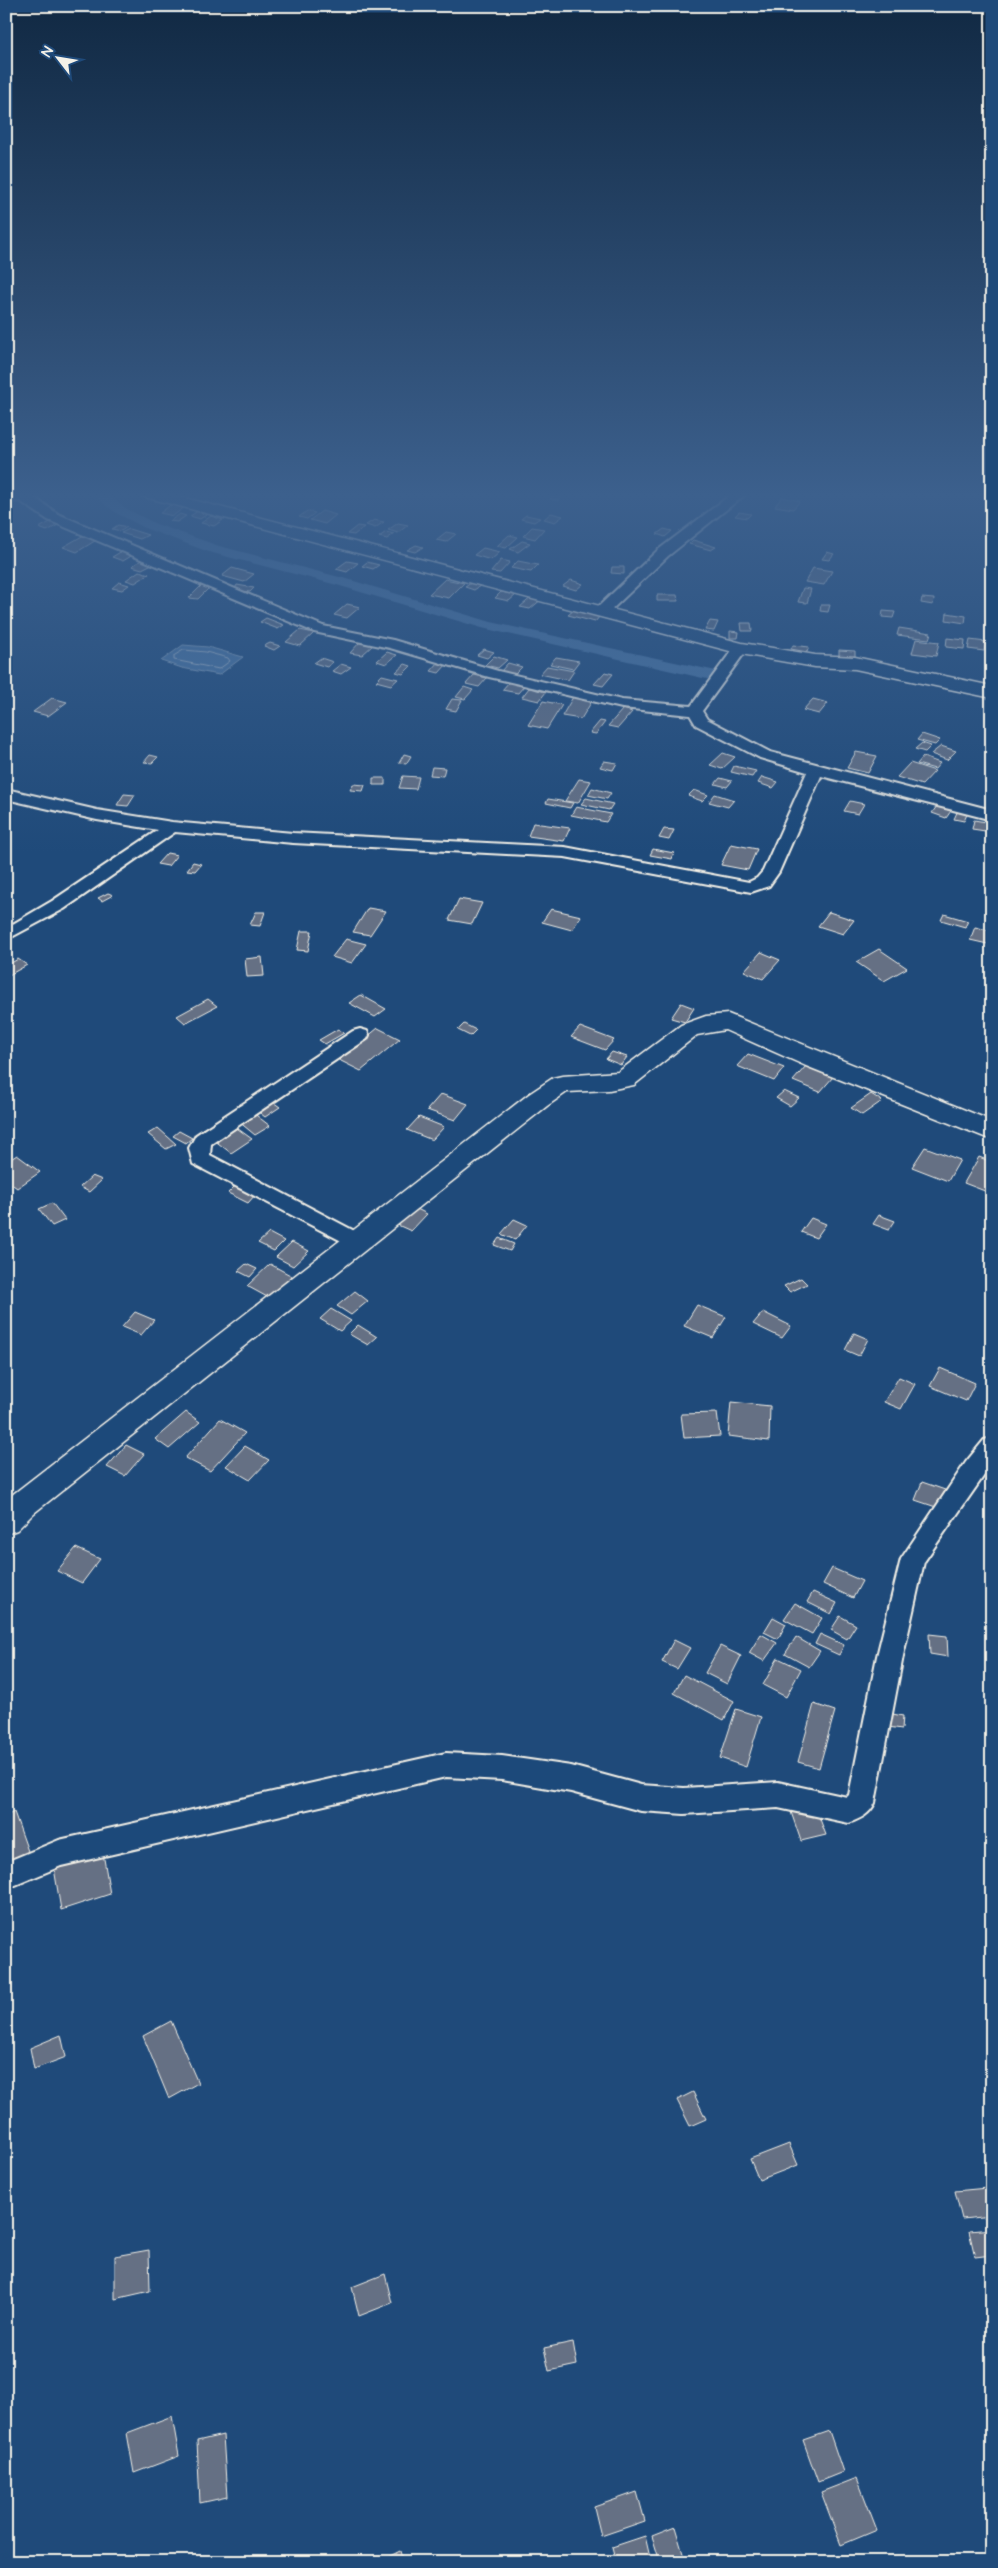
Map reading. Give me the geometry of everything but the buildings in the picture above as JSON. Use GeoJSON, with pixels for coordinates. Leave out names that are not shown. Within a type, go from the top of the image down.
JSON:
{"type":"FeatureCollection","features":[{"type":"Feature","properties":{"kind":"street"},"geometry":{"type":"LineString","coordinates":[[281,613],[319,629],[392,644],[494,674],[622,704],[695,711]]}},
{"type":"Feature","properties":{"kind":"street"},"geometry":{"type":"LineString","coordinates":[[609,613],[741,648],[815,660],[873,666],[992,692]]}},
{"type":"Feature","properties":{"kind":"street"},"geometry":{"type":"LineString","coordinates":[[695,711],[741,648]]}},
{"type":"Feature","properties":{"kind":"street"},"geometry":{"type":"LineString","coordinates":[[695,711],[700,722],[756,750],[816,770],[992,815]]}},
{"type":"Feature","properties":{"kind":"street"},"geometry":{"type":"LineString","coordinates":[[6,794],[96,815],[172,827],[292,838],[565,852],[751,887],[763,882],[771,872],[816,770]]}},
{"type":"Feature","properties":{"kind":"street"},"geometry":{"type":"LineString","coordinates":[[6,935],[58,905],[172,827]]}},
{"type":"Feature","properties":{"kind":"street"},"geometry":{"type":"LineString","coordinates":[[6,1521],[23,1504],[358,1241],[493,1138],[538,1100],[562,1084],[608,1082],[625,1079],[689,1030],[706,1024],[728,1022],[815,1060],[992,1131]]}},
{"type":"Feature","properties":{"kind":"street"},"geometry":{"type":"LineString","coordinates":[[358,1241],[200,1159],[199,1148],[203,1140],[360,1035]]}},
{"type":"Feature","properties":{"kind":"street"},"geometry":{"type":"LineString","coordinates":[[6,1876],[59,1853],[446,1765],[502,1768],[571,1779],[642,1798],[684,1801],[778,1795],[849,1810],[862,1803],[890,1656],[913,1559],[974,1469],[992,1447]]}},
{"type":"Feature","properties":{"kind":"water"},"geometry":{"type":"Polygon","coordinates":[[[183,645],[208,647],[243,657],[219,675],[182,668],[161,661],[183,645]]]}},
{"type":"Feature","properties":{"kind":"waterway"},"geometry":{"type":"LineString","coordinates":[[444,613],[573,645],[716,676]]}}]}
